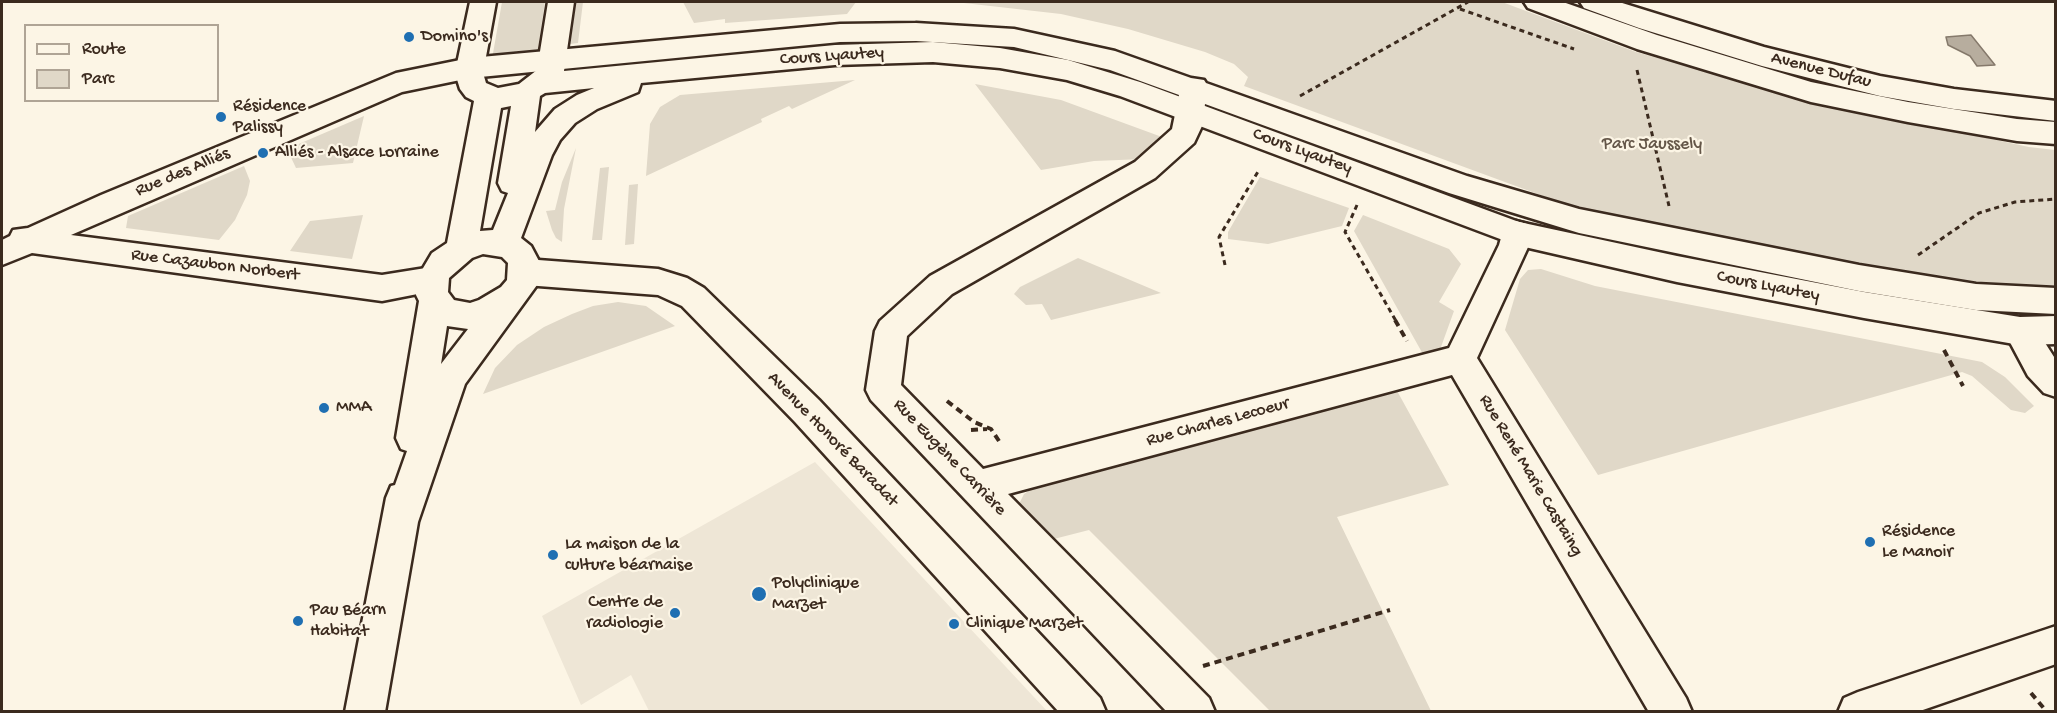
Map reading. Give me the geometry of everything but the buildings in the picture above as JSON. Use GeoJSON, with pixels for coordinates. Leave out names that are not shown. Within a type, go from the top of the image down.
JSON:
{"type":"FeatureCollection","features":[{"type":"Feature","properties":{"kind":"main road"},"geometry":{"type":"LineString","coordinates":[[483,2],[470,68],[470,82],[476,90],[489,96],[513,96],[540,78],[840,33],[916,32],[1014,38],[1115,61],[1192,99],[1579,221],[1668,241],[1871,280],[1976,297],[2055,302]]}},
{"type":"Feature","properties":{"kind":"main road"},"geometry":{"type":"LineString","coordinates":[[503,244],[540,78],[561,2]]}},
{"type":"Feature","properties":{"kind":"main road"},"geometry":{"type":"LineString","coordinates":[[1537,2],[1641,40],[1811,92],[1908,112],[2017,130],[2055,133]]}},
{"type":"Feature","properties":{"kind":"main road","name":"Avenue Dufau"},"geometry":{"type":"LineString","coordinates":[[1593,2],[1762,56],[1880,86],[1954,99],[2055,111]]}},
{"type":"Feature","properties":{"kind":"main road","name":"Cours Lyautey"},"geometry":{"type":"LineString","coordinates":[[540,78],[663,71],[835,55],[933,52],[1000,58],[1068,70],[1130,89],[1192,99],[1516,233],[1677,269],[1855,304],[2020,331],[2055,330]]}},
{"type":"Feature","properties":{"kind":"main road","name":"Rue des Alliés"},"geometry":{"type":"LineString","coordinates":[[10,240],[396,83],[470,68],[540,78]]}},
{"type":"Feature","properties":{"kind":"main road"},"geometry":{"type":"LineString","coordinates":[[503,244],[537,155],[549,133],[565,116],[587,102],[663,71]]}},
{"type":"Feature","properties":{"kind":"main road"},"geometry":{"type":"LineString","coordinates":[[461,249],[489,96]]}},
{"type":"Feature","properties":{"kind":"main road","name":"Rue Eugène Carrière"},"geometry":{"type":"LineString","coordinates":[[1192,99],[1184,135],[1145,170],[942,285],[891,331],[883,390],[1195,711]]}},
{"type":"Feature","properties":{"kind":"main road"},"geometry":{"type":"LineString","coordinates":[[1460,359],[1514,245],[1516,233]]}},
{"type":"Feature","properties":{"kind":"main road","name":"Rue Cazaubon Norbert"},"geometry":{"type":"LineString","coordinates":[[10,240],[382,288],[434,291]]}},
{"type":"Feature","properties":{"kind":"main road"},"geometry":{"type":"LineString","coordinates":[[365,711],[400,521],[434,291],[443,262],[461,249],[483,242],[503,244],[520,255],[524,263],[518,285],[451,377],[400,521]]}},
{"type":"Feature","properties":{"kind":"main road","name":"Avenue Honoré Baradat"},"geometry":{"type":"LineString","coordinates":[[518,285],[658,282],[676,287],[693,297],[807,411],[1086,711]]}},
{"type":"Feature","properties":{"kind":"main road"},"geometry":{"type":"LineString","coordinates":[[434,291],[443,309],[455,315],[470,316],[499,306],[518,285]]}},
{"type":"Feature","properties":{"kind":"main road"},"geometry":{"type":"LineString","coordinates":[[2020,331],[2040,366],[2055,382]]}},
{"type":"Feature","properties":{"kind":"main road","name":"Rue Charles Lecoeur"},"geometry":{"type":"LineString","coordinates":[[976,487],[1460,359]]}},
{"type":"Feature","properties":{"kind":"main road","name":"Rue René Marie Castaing"},"geometry":{"type":"LineString","coordinates":[[1460,359],[1672,711]]}},
{"type":"Feature","properties":{"kind":"main road"},"geometry":{"type":"LineString","coordinates":[[1858,711],[2055,645]]}},
{"type":"Feature","properties":{"kind":"path"},"geometry":{"type":"LineString","coordinates":[[1641,40],[1634,58],[1670,213]]}},
{"type":"Feature","properties":{"kind":"path"},"geometry":{"type":"LineString","coordinates":[[1359,199],[1346,232],[1423,369]]}},
{"type":"Feature","properties":{"kind":"path"},"geometry":{"type":"LineString","coordinates":[[1911,258],[1979,213],[2015,202],[2055,200]]}},
{"type":"Feature","properties":{"kind":"path"},"geometry":{"type":"LineString","coordinates":[[1942,347],[1963,386]]}},
{"type":"Feature","properties":{"kind":"path"},"geometry":{"type":"LineString","coordinates":[[944,398],[974,422],[991,429],[1020,475]]}},
{"type":"Feature","properties":{"kind":"path"},"geometry":{"type":"LineString","coordinates":[[1162,678],[1390,610]]}},
{"type":"Feature","properties":{"kind":"shaded area"},"geometry":{"type":"Polygon","coordinates":[[[1971,35],[1995,65],[1977,66],[1970,56],[1948,45],[1946,37],[1971,35]]]}},
{"type":"Feature","properties":{"kind":"shaded area","name":"Polyclinique Marzet"},"geometry":{"type":"Polygon","coordinates":[[[815,462],[1047,711],[649,711],[631,675],[581,705],[542,616],[815,462]]]}},
{"type":"Feature","properties":{"kind":"green space"},"geometry":{"type":"Polygon","coordinates":[[[502,2],[545,2],[537,55],[492,59],[502,2]]]}},
{"type":"Feature","properties":{"kind":"green space"},"geometry":{"type":"Polygon","coordinates":[[[576,2],[583,2],[578,43],[570,44],[576,2]]]}},
{"type":"Feature","properties":{"kind":"green space"},"geometry":{"type":"Polygon","coordinates":[[[683,2],[856,2],[847,14],[725,23],[725,19],[694,23],[683,2]]]}},
{"type":"Feature","properties":{"kind":"green space","name":"Parc Jaussely"},"geometry":{"type":"Polygon","coordinates":[[[955,2],[1502,2],[1636,52],[1821,103],[2029,147],[2055,150],[2055,290],[1874,275],[1630,228],[1244,86],[1248,77],[1234,64],[1205,52],[1128,29],[1061,14],[955,2]]]}},
{"type":"Feature","properties":{"kind":"green space"},"geometry":{"type":"Polygon","coordinates":[[[855,80],[792,109],[789,106],[761,119],[762,122],[646,176],[650,124],[660,107],[680,95],[855,80]]]}},
{"type":"Feature","properties":{"kind":"green space"},"geometry":{"type":"Polygon","coordinates":[[[975,84],[1061,100],[1162,137],[1144,159],[1094,161],[1041,170],[975,84]]]}},
{"type":"Feature","properties":{"kind":"green space"},"geometry":{"type":"Polygon","coordinates":[[[364,116],[353,163],[296,168],[287,149],[364,116]]]}},
{"type":"Feature","properties":{"kind":"green space"},"geometry":{"type":"Polygon","coordinates":[[[576,148],[564,209],[562,242],[556,238],[546,211],[555,210],[562,182],[576,148]]]}},
{"type":"Feature","properties":{"kind":"green space"},"geometry":{"type":"Polygon","coordinates":[[[244,166],[250,181],[247,195],[235,220],[219,240],[126,228],[128,216],[244,166]]]}},
{"type":"Feature","properties":{"kind":"green space"},"geometry":{"type":"Polygon","coordinates":[[[609,167],[602,240],[592,240],[600,168],[609,167]]]}},
{"type":"Feature","properties":{"kind":"green space"},"geometry":{"type":"Polygon","coordinates":[[[1260,177],[1349,208],[1342,226],[1268,244],[1228,239],[1228,232],[1260,177]]]}},
{"type":"Feature","properties":{"kind":"green space"},"geometry":{"type":"Polygon","coordinates":[[[638,184],[634,244],[625,245],[629,185],[638,184]]]}},
{"type":"Feature","properties":{"kind":"green space"},"geometry":{"type":"Polygon","coordinates":[[[363,215],[352,259],[290,251],[310,221],[363,215]]]}},
{"type":"Feature","properties":{"kind":"green space"},"geometry":{"type":"Polygon","coordinates":[[[1363,215],[1449,249],[1461,264],[1439,302],[1454,311],[1437,358],[1424,356],[1354,231],[1363,215]]]}},
{"type":"Feature","properties":{"kind":"green space"},"geometry":{"type":"Polygon","coordinates":[[[1078,258],[1161,293],[1051,320],[1042,304],[1026,305],[1014,294],[1020,287],[1078,258]]]}},
{"type":"Feature","properties":{"kind":"green space"},"geometry":{"type":"Polygon","coordinates":[[[1541,269],[1595,286],[1982,362],[2005,377],[2034,406],[2025,413],[2011,410],[1972,376],[1962,372],[1598,475],[1505,330],[1520,279],[1528,270],[1541,269]]]}},
{"type":"Feature","properties":{"kind":"green space"},"geometry":{"type":"Polygon","coordinates":[[[618,302],[646,306],[675,326],[483,394],[495,368],[517,345],[544,327],[572,314],[593,306],[618,302]]]}},
{"type":"Feature","properties":{"kind":"green space"},"geometry":{"type":"Polygon","coordinates":[[[1396,389],[1449,485],[1337,517],[1431,711],[1270,711],[1089,530],[1046,541],[1018,506],[1024,494],[1038,485],[1396,389]]]}},
{"type":"Feature","properties":{"kind":"place","name":"Domino's"},"geometry":{"type":"Point","coordinates":[409,37]}},
{"type":"Feature","properties":{"kind":"place","name":"Résidence Palissy"},"geometry":{"type":"Point","coordinates":[221,117]}},
{"type":"Feature","properties":{"kind":"place","name":"Alliés - Alsace Lorraine"},"geometry":{"type":"Point","coordinates":[263,153]}},
{"type":"Feature","properties":{"kind":"place","name":"MMA"},"geometry":{"type":"Point","coordinates":[324,408]}},
{"type":"Feature","properties":{"kind":"place","name":"Résidence Le Manoir"},"geometry":{"type":"Point","coordinates":[1870,542]}},
{"type":"Feature","properties":{"kind":"place","name":"La maison de la culture béarnaise"},"geometry":{"type":"Point","coordinates":[553,555]}},
{"type":"Feature","properties":{"kind":"place","name":"Polyclinique Marzet"},"geometry":{"type":"Point","coordinates":[759,594]}},
{"type":"Feature","properties":{"kind":"place","name":"Centre de radiologie"},"geometry":{"type":"Point","coordinates":[675,613]}},
{"type":"Feature","properties":{"kind":"place","name":"Pau Béarn Habitat"},"geometry":{"type":"Point","coordinates":[298,621]}},
{"type":"Feature","properties":{"kind":"place","name":"Clinique Marzet"},"geometry":{"type":"Point","coordinates":[954,624]}}]}
